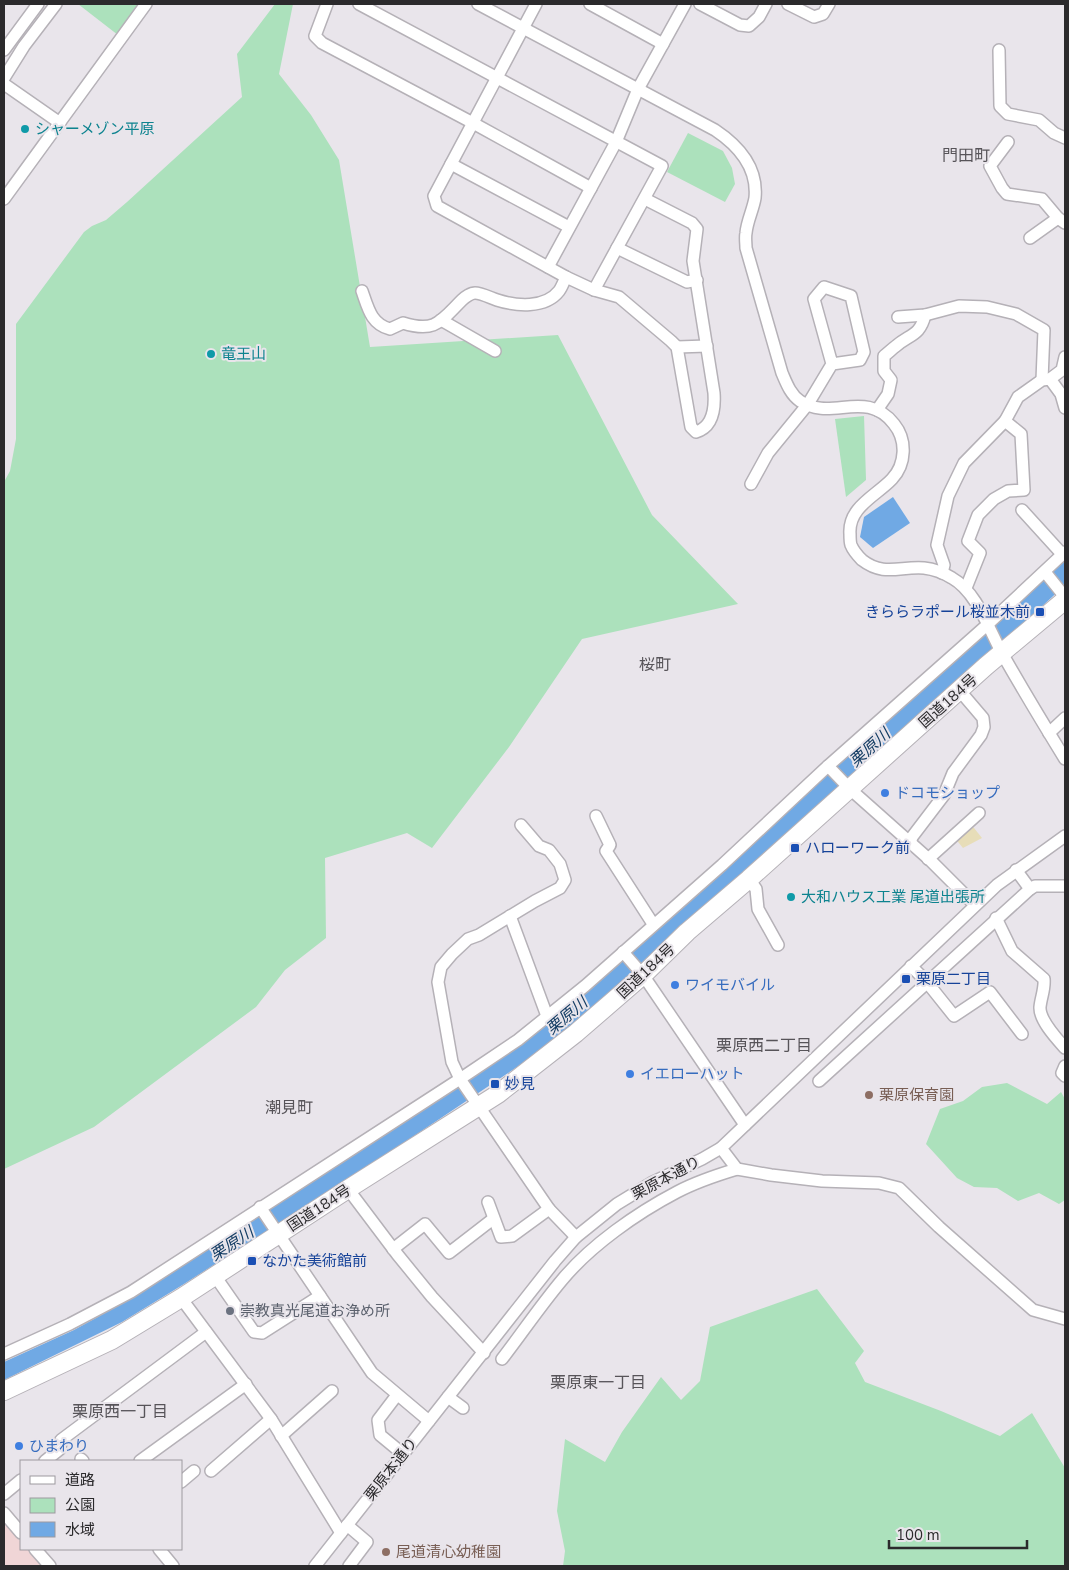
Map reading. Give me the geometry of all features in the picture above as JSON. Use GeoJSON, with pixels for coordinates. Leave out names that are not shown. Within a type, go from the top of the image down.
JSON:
{"type":"FeatureCollection","features":[{"type":"Feature","properties":{"kind":"highway","name":"国道184号"},"geometry":{"type":"LineString","coordinates":[[4,1391],[112,1340],[215,1276],[276,1231],[348,1189],[475,1102],[498,1094],[576,1033],[640,972],[749,879],[847,787],[960,691],[1000,649],[1064,596]]}},
{"type":"Feature","properties":{"kind":"street"},"geometry":{"type":"LineString","coordinates":[[4,50],[38,4]]}},
{"type":"Feature","properties":{"kind":"street"},"geometry":{"type":"LineString","coordinates":[[4,78],[24,46],[56,4]]}},
{"type":"Feature","properties":{"kind":"street"},"geometry":{"type":"LineString","coordinates":[[4,198],[146,4]]}},
{"type":"Feature","properties":{"kind":"street"},"geometry":{"type":"LineString","coordinates":[[327,4],[315,36],[322,43],[591,188]]}},
{"type":"Feature","properties":{"kind":"street"},"geometry":{"type":"LineString","coordinates":[[359,4],[662,166],[594,290]]}},
{"type":"Feature","properties":{"kind":"street"},"geometry":{"type":"LineString","coordinates":[[478,4],[715,130],[731,140],[743,155],[751,169],[755,186],[754,200],[746,233],[746,248],[782,372],[790,390],[799,400],[816,408],[865,405],[887,416],[900,431],[904,449],[901,464],[893,478],[862,505],[853,516],[850,530],[851,544],[858,556],[870,566],[894,570],[926,568],[953,578],[966,588],[975,599],[988,628],[1065,759]]}},
{"type":"Feature","properties":{"kind":"street"},"geometry":{"type":"LineString","coordinates":[[536,4],[434,196],[437,206],[548,268],[594,290],[619,297],[678,347],[691,427],[696,432],[703,430],[712,417],[714,406],[693,261],[697,229],[692,223],[644,199]]}},
{"type":"Feature","properties":{"kind":"street"},"geometry":{"type":"LineString","coordinates":[[590,4],[663,44]]}},
{"type":"Feature","properties":{"kind":"street"},"geometry":{"type":"LineString","coordinates":[[548,268],[616,142],[638,89],[685,4]]}},
{"type":"Feature","properties":{"kind":"street"},"geometry":{"type":"LineString","coordinates":[[700,4],[740,25],[749,26],[759,17],[766,4]]}},
{"type":"Feature","properties":{"kind":"street"},"geometry":{"type":"LineString","coordinates":[[788,4],[814,17],[823,14],[829,4]]}},
{"type":"Feature","properties":{"kind":"street"},"geometry":{"type":"LineString","coordinates":[[998,50],[1000,106],[1008,114],[1039,120],[1054,133],[1065,138]]}},
{"type":"Feature","properties":{"kind":"street"},"geometry":{"type":"LineString","coordinates":[[4,84],[60,123]]}},
{"type":"Feature","properties":{"kind":"street"},"geometry":{"type":"LineString","coordinates":[[1008,142],[990,166],[1002,188],[1007,194],[1042,199],[1062,220],[1030,238]]}},
{"type":"Feature","properties":{"kind":"street"},"geometry":{"type":"LineString","coordinates":[[451,164],[570,228]]}},
{"type":"Feature","properties":{"kind":"street"},"geometry":{"type":"LineString","coordinates":[[618,248],[687,282],[697,280]]}},
{"type":"Feature","properties":{"kind":"street"},"geometry":{"type":"LineString","coordinates":[[362,292],[370,315],[380,326],[390,329],[403,323],[416,327],[431,327],[442,320],[465,297],[475,293],[508,303],[526,306],[548,299],[558,292],[566,277]]}},
{"type":"Feature","properties":{"kind":"street"},"geometry":{"type":"LineString","coordinates":[[751,484],[768,453],[808,404],[832,364],[814,299],[824,287],[851,296],[864,352],[860,360],[832,364]]}},
{"type":"Feature","properties":{"kind":"street"},"geometry":{"type":"LineString","coordinates":[[898,317],[925,316],[959,306],[987,306],[1016,314],[1044,330],[1046,379],[1062,394],[1065,408]]}},
{"type":"Feature","properties":{"kind":"street"},"geometry":{"type":"LineString","coordinates":[[877,410],[888,394],[891,380],[884,371],[884,356],[896,345],[916,334],[923,325],[925,316]]}},
{"type":"Feature","properties":{"kind":"street"},"geometry":{"type":"LineString","coordinates":[[442,320],[495,352]]}},
{"type":"Feature","properties":{"kind":"street"},"geometry":{"type":"LineString","coordinates":[[678,347],[706,346]]}},
{"type":"Feature","properties":{"kind":"street"},"geometry":{"type":"LineString","coordinates":[[942,573],[944,565],[937,545],[948,496],[964,463],[1005,420],[1018,397],[1062,370],[1065,357]]}},
{"type":"Feature","properties":{"kind":"street"},"geometry":{"type":"LineString","coordinates":[[966,588],[980,553],[968,541],[978,515],[994,499],[1008,490],[1024,490],[1021,434],[1005,420]]}},
{"type":"Feature","properties":{"kind":"street"},"geometry":{"type":"LineString","coordinates":[[4,1354],[70,1324],[131,1292],[262,1210],[462,1082],[585,986],[988,628],[1046,574],[1064,553],[1022,510]]}},
{"type":"Feature","properties":{"kind":"street"},"geometry":{"type":"LineString","coordinates":[[1046,574],[1064,596]]}},
{"type":"Feature","properties":{"kind":"street"},"geometry":{"type":"LineString","coordinates":[[910,843],[912,837],[944,795],[953,773],[984,727],[983,718],[960,691]]}},
{"type":"Feature","properties":{"kind":"street"},"geometry":{"type":"LineString","coordinates":[[1049,733],[1065,718]]}},
{"type":"Feature","properties":{"kind":"street"},"geometry":{"type":"LineString","coordinates":[[830,768],[847,787],[928,859],[975,905]]}},
{"type":"Feature","properties":{"kind":"street"},"geometry":{"type":"LineString","coordinates":[[928,859],[979,813]]}},
{"type":"Feature","properties":{"kind":"street"},"geometry":{"type":"LineString","coordinates":[[596,816],[610,845],[606,851],[653,924]]}},
{"type":"Feature","properties":{"kind":"street"},"geometry":{"type":"LineString","coordinates":[[521,825],[539,846],[549,850],[560,864],[565,880],[560,888],[479,935],[468,939],[441,968],[438,982],[452,1062],[462,1082],[549,1209],[576,1237]]}},
{"type":"Feature","properties":{"kind":"street","name":"栗原本通り"},"geometry":{"type":"LineString","coordinates":[[315,1566],[428,1421],[484,1353],[555,1260],[576,1237],[617,1204],[641,1189],[721,1148],[975,905],[1016,870],[1065,836]]}},
{"type":"Feature","properties":{"kind":"street"},"geometry":{"type":"LineString","coordinates":[[1016,870],[1030,889]]}},
{"type":"Feature","properties":{"kind":"street"},"geometry":{"type":"LineString","coordinates":[[749,879],[756,889],[758,910],[778,945]]}},
{"type":"Feature","properties":{"kind":"street"},"geometry":{"type":"LineString","coordinates":[[819,1081],[1030,889],[1035,886],[1065,886]]}},
{"type":"Feature","properties":{"kind":"street"},"geometry":{"type":"LineString","coordinates":[[510,916],[547,1016]]}},
{"type":"Feature","properties":{"kind":"street"},"geometry":{"type":"LineString","coordinates":[[996,918],[1012,951],[1044,979],[1045,989],[1040,1008],[1042,1016],[1053,1034],[1065,1048]]}},
{"type":"Feature","properties":{"kind":"street"},"geometry":{"type":"LineString","coordinates":[[624,953],[640,972],[745,1124]]}},
{"type":"Feature","properties":{"kind":"street"},"geometry":{"type":"LineString","coordinates":[[912,966],[954,1016],[990,992],[1022,1034]]}},
{"type":"Feature","properties":{"kind":"street"},"geometry":{"type":"LineString","coordinates":[[1065,1066],[1062,1073],[1065,1076]]}},
{"type":"Feature","properties":{"kind":"street"},"geometry":{"type":"LineString","coordinates":[[721,1148],[737,1169]]}},
{"type":"Feature","properties":{"kind":"street"},"geometry":{"type":"LineString","coordinates":[[502,1359],[563,1279],[591,1250],[638,1215],[677,1191],[737,1169],[822,1181],[879,1183],[899,1188],[1033,1310],[1065,1319]]}},
{"type":"Feature","properties":{"kind":"street"},"geometry":{"type":"LineString","coordinates":[[348,1189],[432,1297],[484,1353]]}},
{"type":"Feature","properties":{"kind":"street"},"geometry":{"type":"LineString","coordinates":[[488,1202],[501,1237],[512,1236],[549,1209]]}},
{"type":"Feature","properties":{"kind":"street"},"geometry":{"type":"LineString","coordinates":[[262,1210],[372,1373],[428,1421]]}},
{"type":"Feature","properties":{"kind":"street"},"geometry":{"type":"LineString","coordinates":[[393,1249],[426,1224],[449,1253],[494,1219]]}},
{"type":"Feature","properties":{"kind":"street"},"geometry":{"type":"LineString","coordinates":[[215,1276],[254,1332],[262,1333],[320,1296]]}},
{"type":"Feature","properties":{"kind":"street"},"geometry":{"type":"LineString","coordinates":[[181,1298],[271,1419],[344,1529],[367,1542],[349,1566]]}},
{"type":"Feature","properties":{"kind":"street"},"geometry":{"type":"LineString","coordinates":[[46,1460],[60,1449],[61,1440],[206,1332]]}},
{"type":"Feature","properties":{"kind":"street"},"geometry":{"type":"LineString","coordinates":[[141,1460],[246,1384]]}},
{"type":"Feature","properties":{"kind":"street"},"geometry":{"type":"LineString","coordinates":[[281,1436],[332,1391]]}},
{"type":"Feature","properties":{"kind":"street"},"geometry":{"type":"LineString","coordinates":[[398,1395],[378,1420],[380,1435],[403,1454]]}},
{"type":"Feature","properties":{"kind":"street"},"geometry":{"type":"LineString","coordinates":[[448,1397],[464,1408]]}},
{"type":"Feature","properties":{"kind":"street"},"geometry":{"type":"LineString","coordinates":[[211,1471],[271,1419]]}},
{"type":"Feature","properties":{"kind":"street"},"geometry":{"type":"LineString","coordinates":[[182,1481],[194,1471]]}},
{"type":"Feature","properties":{"kind":"street"},"geometry":{"type":"LineString","coordinates":[[4,1494],[20,1481]]}},
{"type":"Feature","properties":{"kind":"street"},"geometry":{"type":"LineString","coordinates":[[4,1513],[20,1532]]}},
{"type":"Feature","properties":{"kind":"street"},"geometry":{"type":"LineString","coordinates":[[37,1550],[50,1566]]}},
{"type":"Feature","properties":{"kind":"street"},"geometry":{"type":"LineString","coordinates":[[159,1550],[173,1566]]}},
{"type":"Feature","properties":{"kind":"shaded area"},"geometry":{"type":"Polygon","coordinates":[[[4,1522],[20,1541],[20,1550],[29,1550],[43,1566],[4,1566],[4,1522]]]}},
{"type":"Feature","properties":{"kind":"green space"},"geometry":{"type":"Polygon","coordinates":[[[78,4],[140,4],[118,35],[78,4]]]}},
{"type":"Feature","properties":{"kind":"green space"},"geometry":{"type":"Polygon","coordinates":[[[275,4],[293,4],[279,74],[311,115],[339,160],[370,347],[558,335],[652,515],[738,604],[582,639],[509,747],[432,848],[407,833],[325,858],[326,938],[285,970],[256,1007],[94,1127],[4,1169],[4,482],[10,471],[16,439],[16,324],[84,232],[106,220],[242,97],[237,54],[275,4]]]}},
{"type":"Feature","properties":{"kind":"green space"},"geometry":{"type":"Polygon","coordinates":[[[688,133],[723,151],[732,168],[735,184],[725,202],[667,172],[688,133]]]}},
{"type":"Feature","properties":{"kind":"green space"},"geometry":{"type":"Polygon","coordinates":[[[864,416],[866,480],[846,497],[835,419],[864,416]]]}},
{"type":"Feature","properties":{"kind":"green space"},"geometry":{"type":"Polygon","coordinates":[[[1007,1083],[1047,1104],[1061,1092],[1065,1099],[1065,1200],[1059,1204],[1039,1193],[1018,1201],[997,1188],[974,1187],[957,1178],[926,1144],[940,1109],[963,1101],[982,1087],[1007,1083]]]}},
{"type":"Feature","properties":{"kind":"green space"},"geometry":{"type":"Polygon","coordinates":[[[817,1289],[864,1351],[855,1363],[865,1382],[1000,1436],[1032,1413],[1065,1468],[1065,1566],[563,1566],[565,1551],[557,1511],[565,1439],[605,1462],[622,1432],[661,1377],[681,1400],[700,1381],[710,1327],[817,1289]]]}},
{"type":"Feature","properties":{"kind":"sand"},"geometry":{"type":"Polygon","coordinates":[[[970,823],[982,838],[963,848],[954,837],[970,823]]]}},
{"type":"Feature","properties":{"kind":"water"},"geometry":{"type":"Polygon","coordinates":[[[893,497],[910,523],[873,548],[860,537],[864,517],[893,497]]]}},
{"type":"Feature","properties":{"kind":"water","name":"栗原川"},"geometry":{"type":"Polygon","coordinates":[[[1065,560],[1065,585],[1010,636],[989,651],[986,656],[641,966],[532,1057],[314,1203],[312,1202],[122,1322],[4,1380],[4,1362],[74,1330],[114,1308],[211,1248],[466,1081],[769,826],[1065,560]]]}},
{"type":"Feature","properties":{"kind":"place","name":"シャーメゾン平原"},"geometry":{"type":"Point","coordinates":[25,129]}},
{"type":"Feature","properties":{"kind":"place","name":"竜王山"},"geometry":{"type":"Point","coordinates":[211,354]}},
{"type":"Feature","properties":{"kind":"place","name":"きららラポール桜並木前"},"geometry":{"type":"Point","coordinates":[1040,612]}},
{"type":"Feature","properties":{"kind":"place","name":"ドコモショップ"},"geometry":{"type":"Point","coordinates":[885,793]}},
{"type":"Feature","properties":{"kind":"place","name":"ハローワーク前"},"geometry":{"type":"Point","coordinates":[795,848]}},
{"type":"Feature","properties":{"kind":"place","name":"大和ハウス工業 尾道出張所"},"geometry":{"type":"Point","coordinates":[791,897]}},
{"type":"Feature","properties":{"kind":"place","name":"栗原二丁目"},"geometry":{"type":"Point","coordinates":[906,979]}},
{"type":"Feature","properties":{"kind":"place","name":"ワイモバイル"},"geometry":{"type":"Point","coordinates":[675,985]}},
{"type":"Feature","properties":{"kind":"place","name":"イエローハット"},"geometry":{"type":"Point","coordinates":[630,1074]}},
{"type":"Feature","properties":{"kind":"place","name":"妙見"},"geometry":{"type":"Point","coordinates":[495,1084]}},
{"type":"Feature","properties":{"kind":"place","name":"栗原保育園"},"geometry":{"type":"Point","coordinates":[869,1095]}},
{"type":"Feature","properties":{"kind":"place","name":"なかた美術館前"},"geometry":{"type":"Point","coordinates":[252,1261]}},
{"type":"Feature","properties":{"kind":"place","name":"崇教真光尾道お浄め所"},"geometry":{"type":"Point","coordinates":[230,1311]}},
{"type":"Feature","properties":{"kind":"place","name":"ひまわり"},"geometry":{"type":"Point","coordinates":[19,1446]}},
{"type":"Feature","properties":{"kind":"place","name":"尾道清心幼稚園"},"geometry":{"type":"Point","coordinates":[386,1552]}},
{"type":"Feature","properties":{"kind":"district","name":"門田町"},"geometry":{"type":"Point","coordinates":[966,156]}},
{"type":"Feature","properties":{"kind":"district","name":"桜町"},"geometry":{"type":"Point","coordinates":[655,665]}},
{"type":"Feature","properties":{"kind":"district","name":"栗原西二丁目"},"geometry":{"type":"Point","coordinates":[764,1046]}},
{"type":"Feature","properties":{"kind":"district","name":"潮見町"},"geometry":{"type":"Point","coordinates":[289,1108]}},
{"type":"Feature","properties":{"kind":"district","name":"栗原東一丁目"},"geometry":{"type":"Point","coordinates":[598,1383]}},
{"type":"Feature","properties":{"kind":"district","name":"栗原西一丁目"},"geometry":{"type":"Point","coordinates":[120,1412]}}]}
